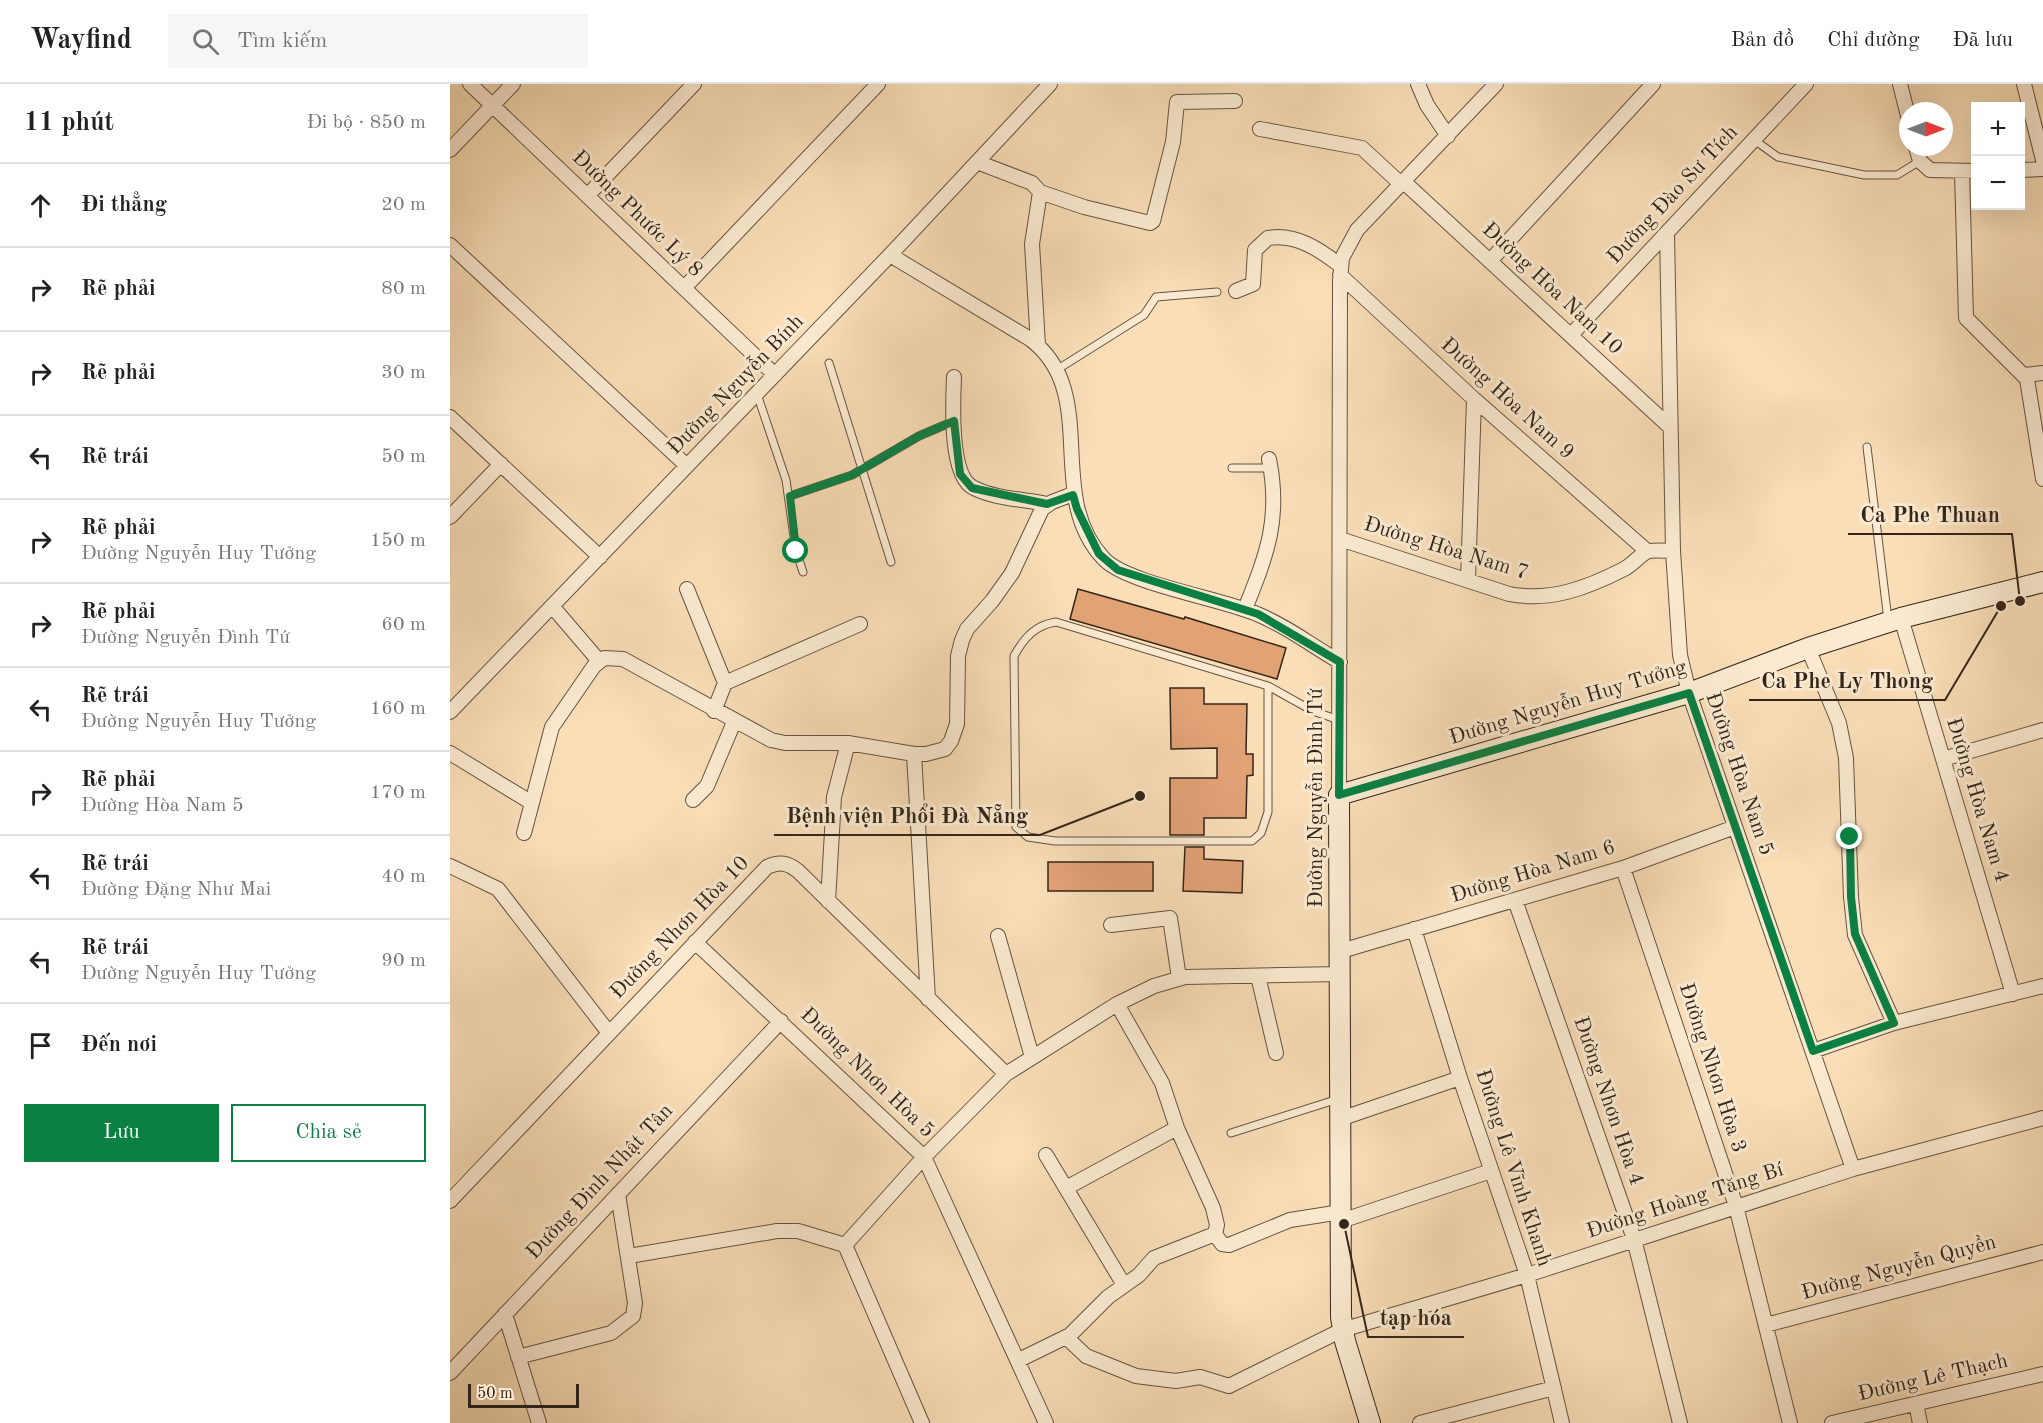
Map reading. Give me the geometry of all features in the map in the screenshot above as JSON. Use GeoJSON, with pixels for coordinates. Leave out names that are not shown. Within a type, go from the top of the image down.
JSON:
{"type":"FeatureCollection","features":[{"type":"Feature","properties":{"kind":"street","name":"Đường Phước Lý 8"},"geometry":{"type":"LineString","coordinates":[[470,84],[775,375]]}},
{"type":"Feature","properties":{"kind":"street"},"geometry":{"type":"LineString","coordinates":[[450,150],[513,84]]}},
{"type":"Feature","properties":{"kind":"street"},"geometry":{"type":"LineString","coordinates":[[587,196],[694,84]]}},
{"type":"Feature","properties":{"kind":"street"},"geometry":{"type":"LineString","coordinates":[[684,288],[878,84]]}},
{"type":"Feature","properties":{"kind":"street","name":"Đường Nguyễn Bính"},"geometry":{"type":"LineString","coordinates":[[450,712],[890,255],[1050,84]]}},
{"type":"Feature","properties":{"kind":"street"},"geometry":{"type":"LineString","coordinates":[[1418,84],[1427,105],[1448,136]]}},
{"type":"Feature","properties":{"kind":"street","name":"Đường Nguyễn Đình Tứ"},"geometry":{"type":"LineString","coordinates":[[1370,1423],[1342,1330],[1339,720],[1342,258],[1357,230],[1496,84]]}},
{"type":"Feature","properties":{"kind":"street"},"geometry":{"type":"LineString","coordinates":[[1490,261],[1653,84]]}},
{"type":"Feature","properties":{"kind":"street","name":"Đường Đào Sư Tích"},"geometry":{"type":"LineString","coordinates":[[1571,335],[1806,84]]}},
{"type":"Feature","properties":{"kind":"street"},"geometry":{"type":"LineString","coordinates":[[1900,84],[1904,102]]}},
{"type":"Feature","properties":{"kind":"street"},"geometry":{"type":"LineString","coordinates":[[2024,84],[2043,160]]}},
{"type":"Feature","properties":{"kind":"street"},"geometry":{"type":"LineString","coordinates":[[977,162],[1032,183],[1040,192],[1084,207],[1150,223],[1155,215],[1173,142],[1177,102],[1235,101]]}},
{"type":"Feature","properties":{"kind":"street","name":"Đường Hòa Nam 10"},"geometry":{"type":"LineString","coordinates":[[1260,129],[1362,148],[1490,261],[1670,426]]}},
{"type":"Feature","properties":{"kind":"street"},"geometry":{"type":"LineString","coordinates":[[1919,156],[1920,161],[1930,170],[1969,171],[1966,318],[2001,356],[2024,375],[2029,384],[2042,459],[2043,479]]}},
{"type":"Feature","properties":{"kind":"street"},"geometry":{"type":"LineString","coordinates":[[2025,170],[2043,169]]}},
{"type":"Feature","properties":{"kind":"street"},"geometry":{"type":"LineString","coordinates":[[1038,345],[1032,244],[1040,192]]}},
{"type":"Feature","properties":{"kind":"street","name":"Đường Hòa Nam 5"},"geometry":{"type":"LineString","coordinates":[[1667,233],[1673,551],[1680,655],[1689,693],[1853,1170]]}},
{"type":"Feature","properties":{"kind":"street","name":"Đường Hòa Nam 9"},"geometry":{"type":"LineString","coordinates":[[1236,291],[1253,284],[1255,250],[1268,238],[1298,240],[1319,250],[1474,399],[1647,552]]}},
{"type":"Feature","properties":{"kind":"street"},"geometry":{"type":"LineString","coordinates":[[450,245],[687,466]]}},
{"type":"Feature","properties":{"kind":"street"},"geometry":{"type":"LineString","coordinates":[[890,255],[1038,345],[1058,369],[1070,411],[1073,495],[1077,509],[1099,554],[1118,570],[1245,609],[1280,625],[1340,662]]}},
{"type":"Feature","properties":{"kind":"street"},"geometry":{"type":"LineString","coordinates":[[2024,375],[2043,373]]}},
{"type":"Feature","properties":{"kind":"street"},"geometry":{"type":"LineString","coordinates":[[954,377],[954,421],[958,465],[964,482],[988,493],[1047,504],[1073,495]]}},
{"type":"Feature","properties":{"kind":"street"},"geometry":{"type":"LineString","coordinates":[[1468,580],[1474,399]]}},
{"type":"Feature","properties":{"kind":"street"},"geometry":{"type":"LineString","coordinates":[[450,417],[600,557]]}},
{"type":"Feature","properties":{"kind":"street"},"geometry":{"type":"LineString","coordinates":[[1245,609],[1264,560],[1275,516],[1275,484],[1270,463]]}},
{"type":"Feature","properties":{"kind":"street"},"geometry":{"type":"LineString","coordinates":[[450,517],[501,464]]}},
{"type":"Feature","properties":{"kind":"street"},"geometry":{"type":"LineString","coordinates":[[524,833],[552,727],[599,662],[614,657],[623,659],[734,722],[779,742],[848,742],[914,754],[945,749],[951,741],[957,724],[958,656],[962,640],[1012,573],[1047,504]]}},
{"type":"Feature","properties":{"kind":"street","name":"Đường Hòa Nam 7"},"geometry":{"type":"LineString","coordinates":[[1340,539],[1531,598],[1552,597],[1622,570],[1647,552]]}},
{"type":"Feature","properties":{"kind":"street"},"geometry":{"type":"LineString","coordinates":[[1647,552],[1673,551]]}},
{"type":"Feature","properties":{"kind":"street","name":"Đường Nguyễn Huy Tưởng"},"geometry":{"type":"LineString","coordinates":[[1339,795],[1689,693],[1808,648],[1895,620],[2043,582]]}},
{"type":"Feature","properties":{"kind":"street"},"geometry":{"type":"LineString","coordinates":[[687,589],[724,683],[714,711]]}},
{"type":"Feature","properties":{"kind":"street"},"geometry":{"type":"LineString","coordinates":[[552,606],[599,662]]}},
{"type":"Feature","properties":{"kind":"street","name":"Đường Hòa Nam 4"},"geometry":{"type":"LineString","coordinates":[[1895,620],[1943,759],[2013,994]]}},
{"type":"Feature","properties":{"kind":"street"},"geometry":{"type":"LineString","coordinates":[[724,683],[860,624]]}},
{"type":"Feature","properties":{"kind":"street"},"geometry":{"type":"LineString","coordinates":[[1808,648],[1839,723],[1846,758],[1851,897],[1855,934],[1894,1023]]}},
{"type":"Feature","properties":{"kind":"street"},"geometry":{"type":"LineString","coordinates":[[693,800],[707,786],[734,722]]}},
{"type":"Feature","properties":{"kind":"street"},"geometry":{"type":"LineString","coordinates":[[1943,759],[2043,730]]}},
{"type":"Feature","properties":{"kind":"street"},"geometry":{"type":"LineString","coordinates":[[828,901],[834,797],[848,742]]}},
{"type":"Feature","properties":{"kind":"street"},"geometry":{"type":"LineString","coordinates":[[450,753],[532,803]]}},
{"type":"Feature","properties":{"kind":"street"},"geometry":{"type":"LineString","coordinates":[[914,754],[928,999]]}},
{"type":"Feature","properties":{"kind":"street","name":"Đường Hòa Nam 6"},"geometry":{"type":"LineString","coordinates":[[1341,951],[1623,867],[1735,826]]}},
{"type":"Feature","properties":{"kind":"street","name":"Đường Nhơn Hòa 10"},"geometry":{"type":"LineString","coordinates":[[450,1201],[767,867],[775,863],[791,866],[1006,1074]]}},
{"type":"Feature","properties":{"kind":"street"},"geometry":{"type":"LineString","coordinates":[[450,866],[498,889],[609,1033]]}},
{"type":"Feature","properties":{"kind":"street","name":"Đường Nhơn Hòa 3"},"geometry":{"type":"LineString","coordinates":[[1623,867],[1736,1206],[1790,1423]]}},
{"type":"Feature","properties":{"kind":"street","name":"Đường Nhơn Hòa 4"},"geometry":{"type":"LineString","coordinates":[[1515,900],[1634,1239],[1680,1423]]}},
{"type":"Feature","properties":{"kind":"street"},"geometry":{"type":"LineString","coordinates":[[1111,925],[1170,918],[1179,978]]}},
{"type":"Feature","properties":{"kind":"street","name":"Đường Lê Vĩnh Khanh"},"geometry":{"type":"LineString","coordinates":[[1414,929],[1460,1078],[1527,1275],[1562,1423]]}},
{"type":"Feature","properties":{"kind":"street"},"geometry":{"type":"LineString","coordinates":[[998,936],[1032,1057]]}},
{"type":"Feature","properties":{"kind":"street","name":"Đường Nhơn Hòa 5"},"geometry":{"type":"LineString","coordinates":[[695,942],[924,1157],[1046,1423]]}},
{"type":"Feature","properties":{"kind":"street"},"geometry":{"type":"LineString","coordinates":[[845,1245],[924,1157],[1006,1074],[1117,1004],[1154,986],[1179,978],[1341,974]]}},
{"type":"Feature","properties":{"kind":"street"},"geometry":{"type":"LineString","coordinates":[[1258,976],[1276,1053]]}},
{"type":"Feature","properties":{"kind":"street"},"geometry":{"type":"LineString","coordinates":[[1813,1051],[1894,1023],[2043,986]]}},
{"type":"Feature","properties":{"kind":"street"},"geometry":{"type":"LineString","coordinates":[[1117,1004],[1162,1083],[1177,1128],[1213,1208],[1217,1225],[1215,1234],[1222,1244],[1229,1245],[1290,1220],[1341,1217],[1491,1171]]}},
{"type":"Feature","properties":{"kind":"street","name":"Đường Đinh Nhật Tân"},"geometry":{"type":"LineString","coordinates":[[450,1373],[781,1021]]}},
{"type":"Feature","properties":{"kind":"street"},"geometry":{"type":"LineString","coordinates":[[1340,1119],[1460,1078]]}},
{"type":"Feature","properties":{"kind":"street","name":"Đường Hoàng Tăng Bí"},"geometry":{"type":"LineString","coordinates":[[1066,1337],[1086,1356],[1136,1376],[1176,1381],[1200,1377],[1229,1386],[1342,1330],[1527,1275],[1853,1170],[2043,1118]]}},
{"type":"Feature","properties":{"kind":"street"},"geometry":{"type":"LineString","coordinates":[[1066,1188],[1177,1128]]}},
{"type":"Feature","properties":{"kind":"street"},"geometry":{"type":"LineString","coordinates":[[1046,1155],[1124,1285]]}},
{"type":"Feature","properties":{"kind":"street"},"geometry":{"type":"LineString","coordinates":[[518,1357],[611,1333],[633,1316],[634,1303],[629,1256],[618,1194]]}},
{"type":"Feature","properties":{"kind":"street"},"geometry":{"type":"LineString","coordinates":[[629,1256],[777,1231],[798,1232],[845,1245]]}},
{"type":"Feature","properties":{"kind":"street"},"geometry":{"type":"LineString","coordinates":[[1019,1360],[1066,1337],[1154,1258],[1215,1234]]}},
{"type":"Feature","properties":{"kind":"street"},"geometry":{"type":"LineString","coordinates":[[845,1245],[922,1423]]}},
{"type":"Feature","properties":{"kind":"street","name":"Đường Nguyễn Quyền"},"geometry":{"type":"LineString","coordinates":[[1766,1325],[2043,1252]]}},
{"type":"Feature","properties":{"kind":"street"},"geometry":{"type":"LineString","coordinates":[[505,1314],[539,1423]]}},
{"type":"Feature","properties":{"kind":"street","name":"Đường Lê Thạch"},"geometry":{"type":"LineString","coordinates":[[1832,1423],[2043,1374]]}},
{"type":"Feature","properties":{"kind":"street"},"geometry":{"type":"LineString","coordinates":[[1420,1423],[1554,1388]]}},
{"type":"Feature","properties":{"kind":"street"},"geometry":{"type":"LineString","coordinates":[[1916,1404],[1920,1423]]}},
{"type":"Feature","properties":{"kind":"lane"},"geometry":{"type":"LineString","coordinates":[[1753,139],[1778,157],[1864,175],[1897,175],[1920,161]]}},
{"type":"Feature","properties":{"kind":"lane"},"geometry":{"type":"LineString","coordinates":[[1058,369],[1144,315],[1156,297],[1217,291]]}},
{"type":"Feature","properties":{"kind":"lane"},"geometry":{"type":"LineString","coordinates":[[829,363],[891,562]]}},
{"type":"Feature","properties":{"kind":"lane"},"geometry":{"type":"LineString","coordinates":[[757,394],[790,496],[795,545],[803,572]]}},
{"type":"Feature","properties":{"kind":"lane"},"geometry":{"type":"LineString","coordinates":[[790,496],[862,470],[919,436],[954,421]]}},
{"type":"Feature","properties":{"kind":"lane"},"geometry":{"type":"LineString","coordinates":[[1867,447],[1895,620]]}},
{"type":"Feature","properties":{"kind":"lane"},"geometry":{"type":"LineString","coordinates":[[1232,468],[1270,463]]}},
{"type":"Feature","properties":{"kind":"lane"},"geometry":{"type":"LineString","coordinates":[[1268,686],[1268,812],[1260,833],[1252,841],[1055,841],[1028,837],[1016,827],[1014,656],[1022,641],[1042,624],[1056,622],[1268,686],[1313,711],[1339,720]]}},
{"type":"Feature","properties":{"kind":"lane"},"geometry":{"type":"LineString","coordinates":[[1231,1132],[1341,1099]]}},
{"type":"Feature","properties":{"kind":"building"},"geometry":{"type":"Polygon","coordinates":[[[1078,589],[1184,619],[1185,617],[1286,648],[1277,679],[1070,619],[1078,589]]]}},
{"type":"Feature","properties":{"kind":"building"},"geometry":{"type":"Polygon","coordinates":[[[1170,688],[1204,688],[1204,704],[1247,704],[1246,754],[1253,754],[1253,775],[1247,776],[1246,818],[1204,818],[1204,835],[1170,835],[1170,778],[1217,778],[1217,748],[1171,749],[1170,688]]]}},
{"type":"Feature","properties":{"kind":"building"},"geometry":{"type":"Polygon","coordinates":[[[1185,847],[1204,847],[1204,859],[1243,861],[1242,893],[1183,891],[1185,847]]]}},
{"type":"Feature","properties":{"kind":"building"},"geometry":{"type":"Polygon","coordinates":[[[1048,862],[1153,862],[1153,891],[1048,891],[1048,862]]]}},
{"type":"Feature","properties":{"kind":"place","name":"Ca Phe Thuan"},"geometry":{"type":"Point","coordinates":[2020,601]}},
{"type":"Feature","properties":{"kind":"place","name":"Ca Phe Ly Thong"},"geometry":{"type":"Point","coordinates":[2001,606]}},
{"type":"Feature","properties":{"kind":"place","name":"Bệnh viện Phổi Đà Nẵng"},"geometry":{"type":"Point","coordinates":[1140,796]}},
{"type":"Feature","properties":{"kind":"place","name":"tạp hóa"},"geometry":{"type":"Point","coordinates":[1344,1224]}},
{"type":"Feature","properties":{"kind":"route"},"geometry":{"type":"LineString","coordinates":[[796,551],[790,496],[852,475],[919,436],[954,421],[960,474],[964,482],[972,488],[1003,497],[1047,504],[1073,495],[1077,509],[1099,554],[1118,570],[1258,614],[1340,662],[1339,795],[1689,693],[1813,1051],[1894,1023],[1855,934],[1851,897],[1850,837]]}}]}
